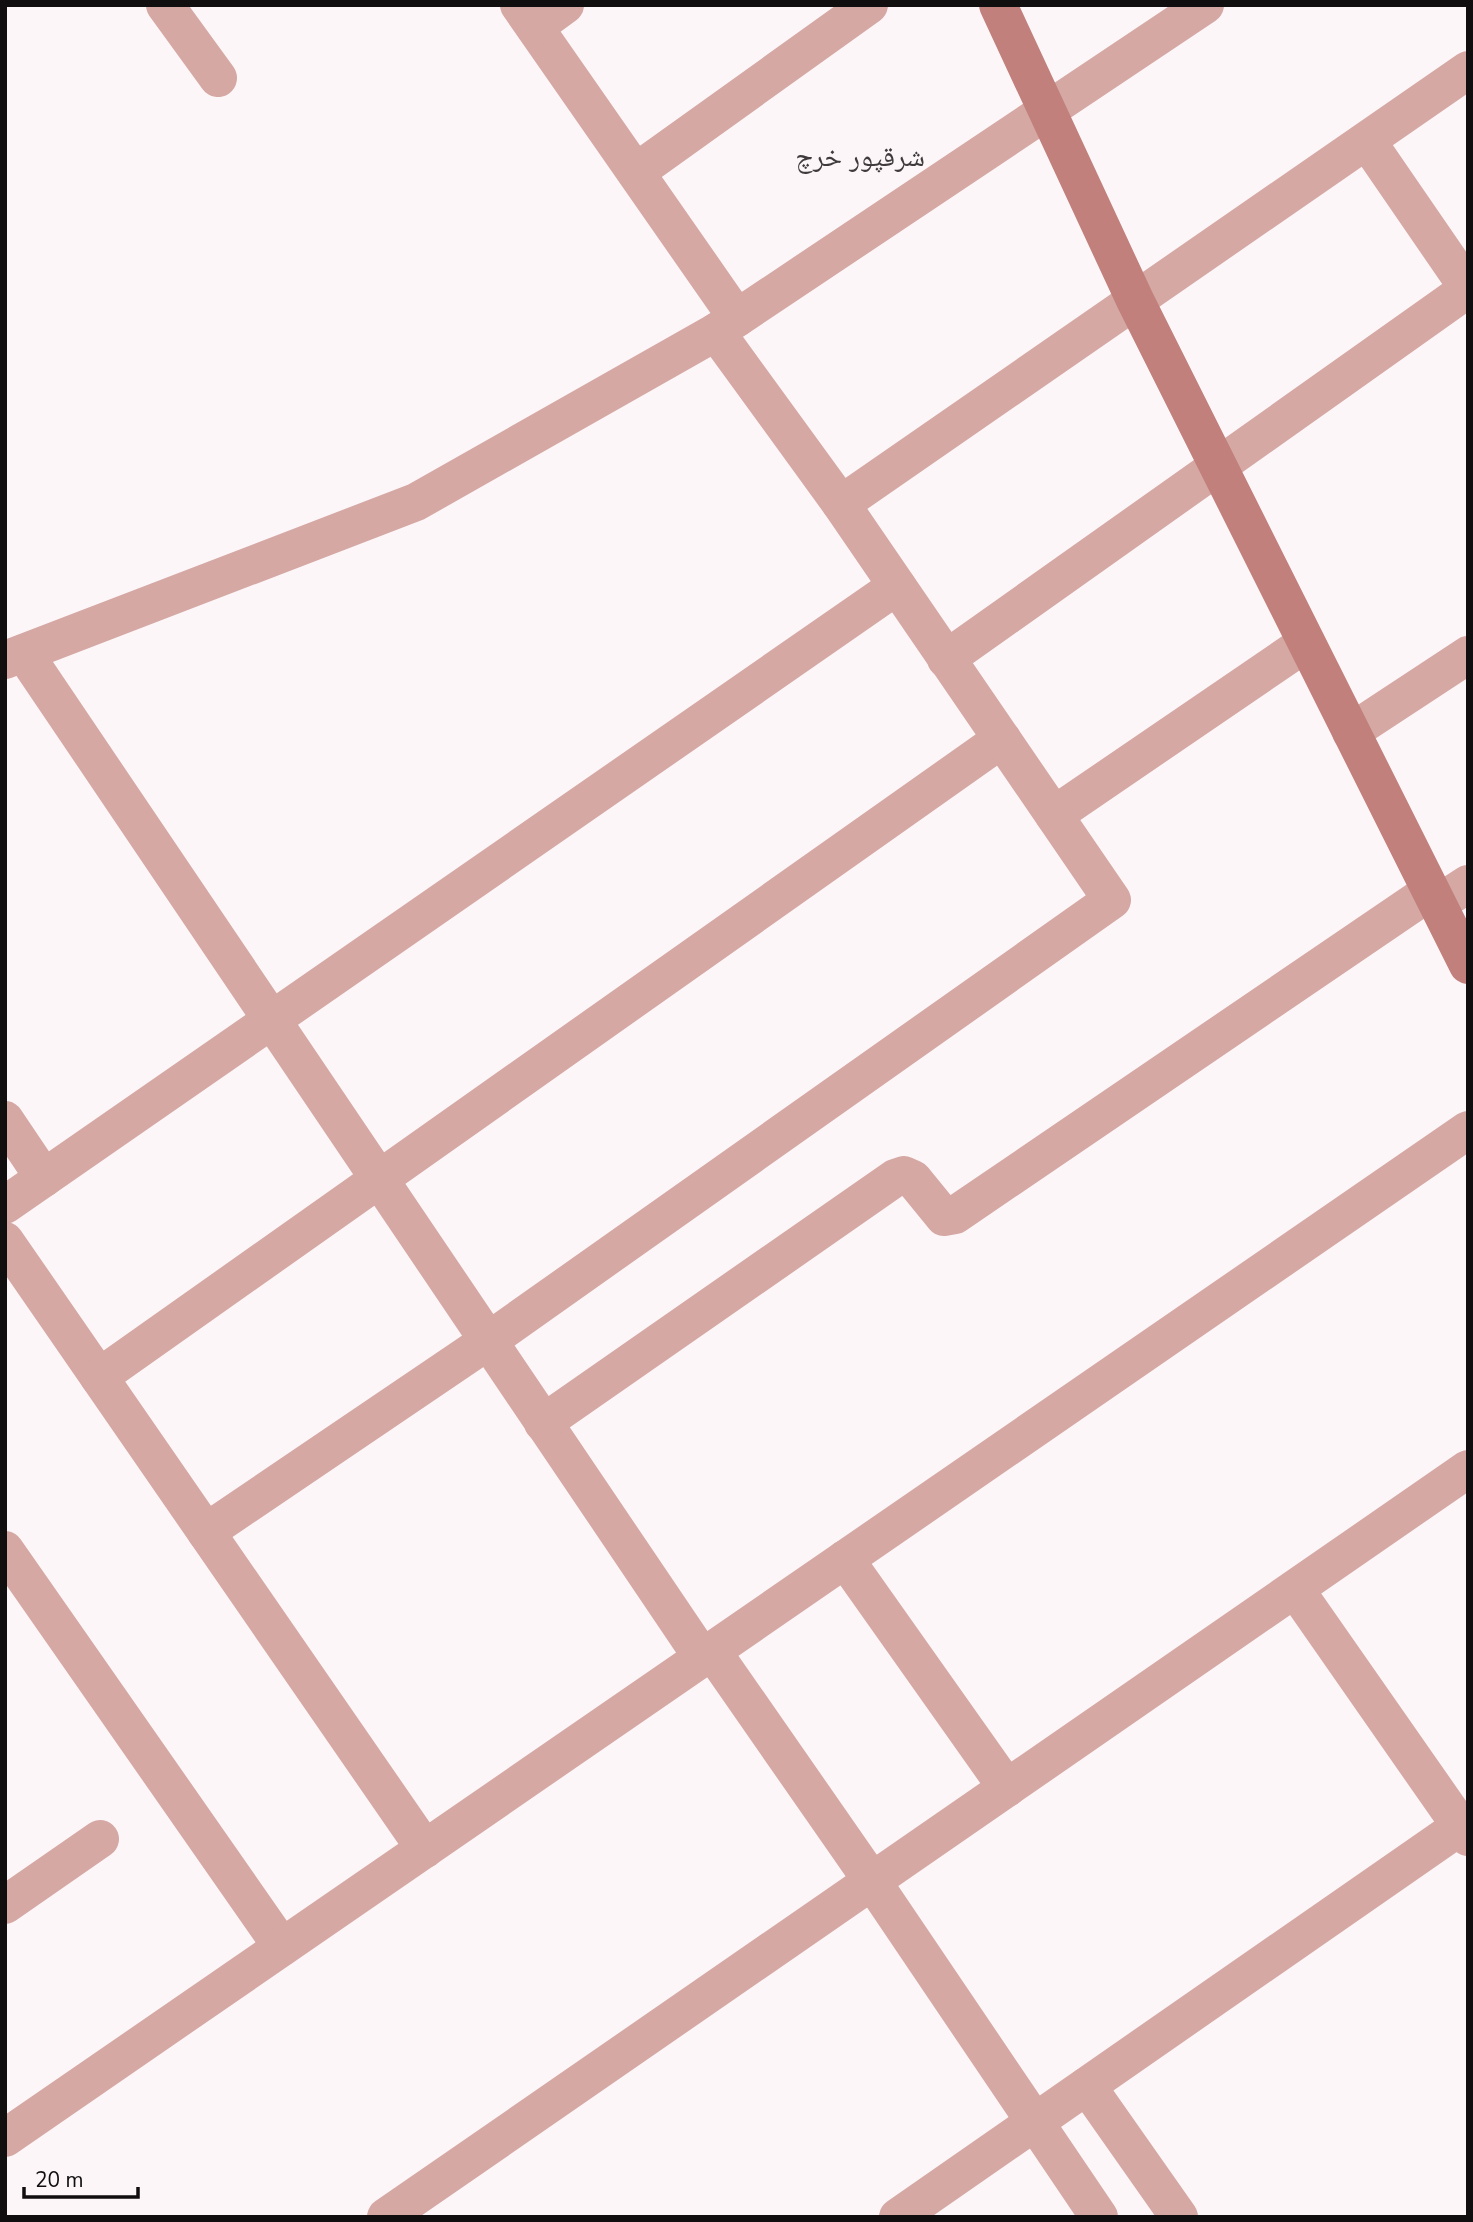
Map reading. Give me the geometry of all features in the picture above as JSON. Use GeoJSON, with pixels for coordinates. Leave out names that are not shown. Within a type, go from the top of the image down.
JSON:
{"type":"FeatureCollection","features":[{"type":"Feature","properties":{"kind":"street"},"geometry":{"type":"LineString","coordinates":[[164,5],[218,78]]}},
{"type":"Feature","properties":{"kind":"street"},"geometry":{"type":"LineString","coordinates":[[206,1532],[488,1341],[1112,900],[841,504],[727,325],[636,172],[527,16],[565,5]]}},
{"type":"Feature","properties":{"kind":"street"},"geometry":{"type":"LineString","coordinates":[[636,172],[869,5]]}},
{"type":"Feature","properties":{"kind":"street"},"geometry":{"type":"LineString","coordinates":[[998,5],[1135,300],[1306,643],[1351,732],[1445,893],[1468,965]]}},
{"type":"Feature","properties":{"kind":"street"},"geometry":{"type":"LineString","coordinates":[[1099,2217],[873,1881],[543,1423],[271,1019],[15,656],[416,502],[727,325],[1205,5]]}},
{"type":"Feature","properties":{"kind":"street"},"geometry":{"type":"LineString","coordinates":[[841,504],[1468,70]]}},
{"type":"Feature","properties":{"kind":"street"},"geometry":{"type":"LineString","coordinates":[[946,659],[1468,288],[1367,141]]}},
{"type":"Feature","properties":{"kind":"street"},"geometry":{"type":"LineString","coordinates":[[5,1205],[897,586]]}},
{"type":"Feature","properties":{"kind":"street"},"geometry":{"type":"LineString","coordinates":[[1054,815],[1306,643]]}},
{"type":"Feature","properties":{"kind":"street"},"geometry":{"type":"LineString","coordinates":[[1351,732],[1468,655]]}},
{"type":"Feature","properties":{"kind":"street"},"geometry":{"type":"LineString","coordinates":[[99,1377],[1002,739]]}},
{"type":"Feature","properties":{"kind":"street"},"geometry":{"type":"LineString","coordinates":[[543,1423],[895,1178],[904,1175],[913,1179],[944,1217],[955,1215],[1445,893]]}},
{"type":"Feature","properties":{"kind":"street"},"geometry":{"type":"LineString","coordinates":[[5,1120],[44,1178]]}},
{"type":"Feature","properties":{"kind":"street"},"geometry":{"type":"LineString","coordinates":[[5,2138],[1468,1130]]}},
{"type":"Feature","properties":{"kind":"street"},"geometry":{"type":"LineString","coordinates":[[5,1241],[425,1849]]}},
{"type":"Feature","properties":{"kind":"street"},"geometry":{"type":"LineString","coordinates":[[386,2217],[1468,1469]]}},
{"type":"Feature","properties":{"kind":"street"},"geometry":{"type":"LineString","coordinates":[[5,1550],[282,1947]]}},
{"type":"Feature","properties":{"kind":"street"},"geometry":{"type":"LineString","coordinates":[[845,1559],[1007,1788]]}},
{"type":"Feature","properties":{"kind":"street"},"geometry":{"type":"LineString","coordinates":[[898,2217],[1465,1828],[1295,1589]]}},
{"type":"Feature","properties":{"kind":"street"},"geometry":{"type":"LineString","coordinates":[[5,1905],[100,1839]]}},
{"type":"Feature","properties":{"kind":"street"},"geometry":{"type":"LineString","coordinates":[[1087,2086],[1179,2217]]}},
{"type":"Feature","properties":{"kind":"district","name":"شرقپور خرچ"},"geometry":{"type":"Point","coordinates":[860,156]}}]}
